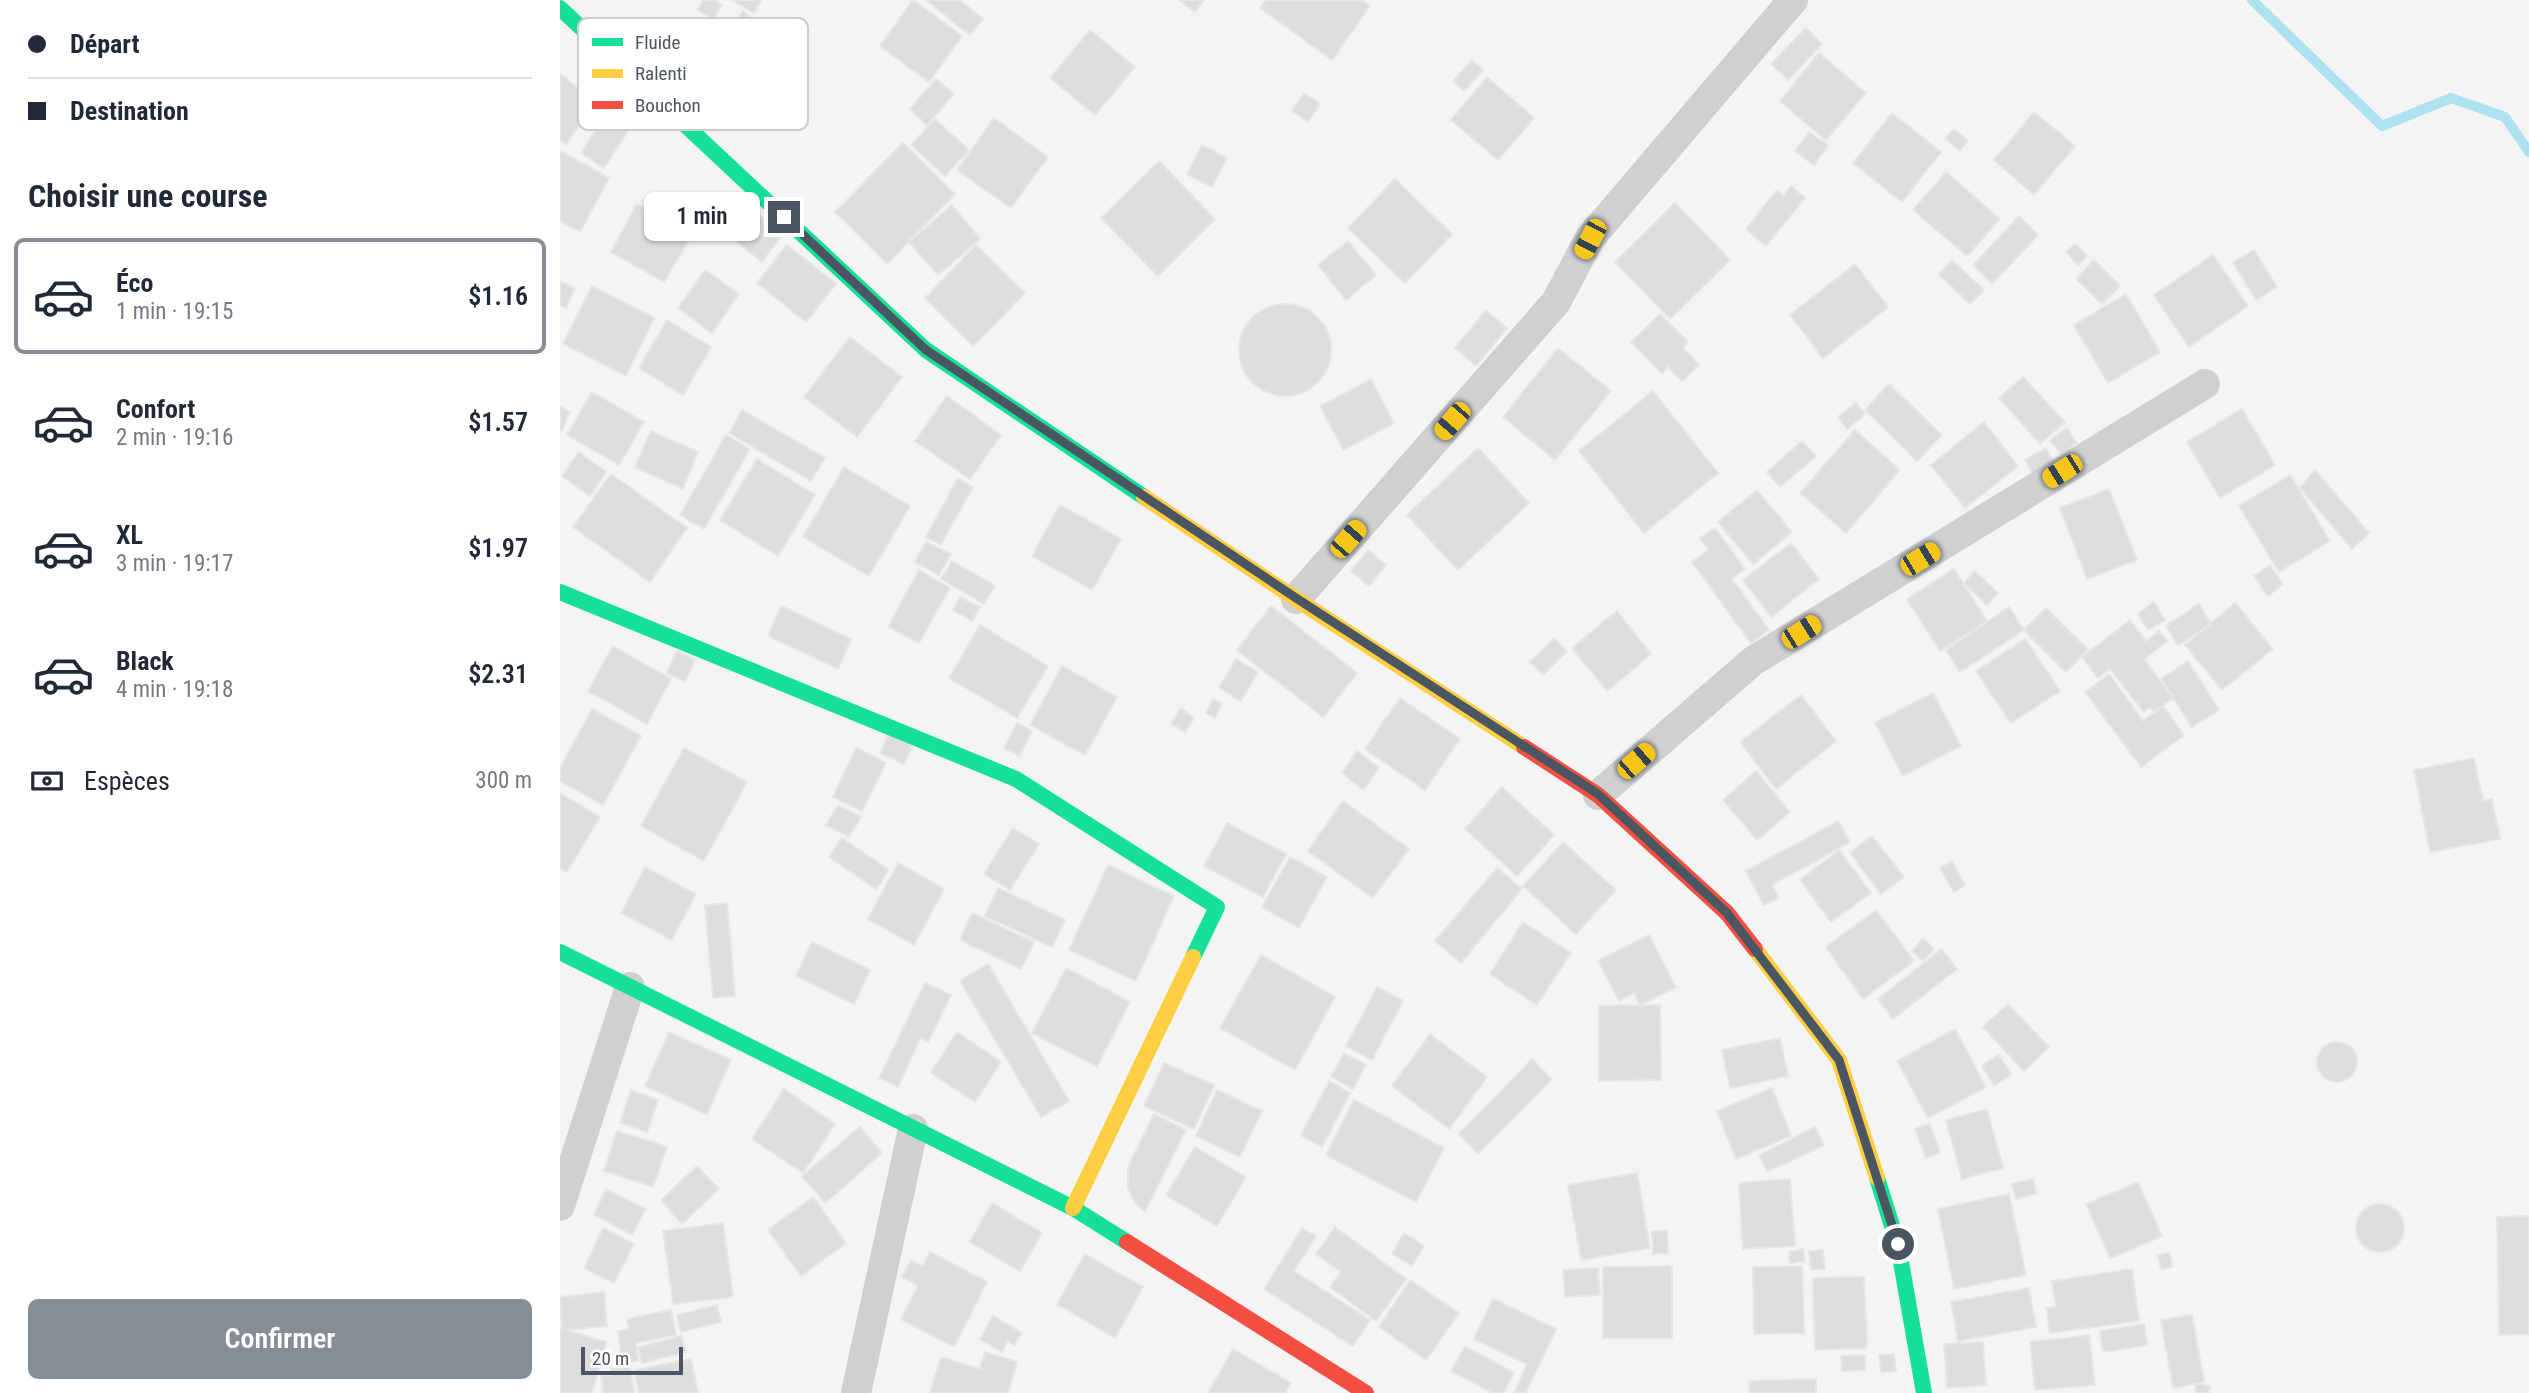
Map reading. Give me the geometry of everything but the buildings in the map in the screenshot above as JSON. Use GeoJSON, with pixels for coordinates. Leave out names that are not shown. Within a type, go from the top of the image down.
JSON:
{"type":"FeatureCollection","features":[{"type":"Feature","properties":{"kind":"street"},"geometry":{"type":"LineString","coordinates":[[1296,598],[1556,302],[1590,239],[1793,0]]}},
{"type":"Feature","properties":{"kind":"street"},"geometry":{"type":"LineString","coordinates":[[560,8],[578,25]]}},
{"type":"Feature","properties":{"kind":"street"},"geometry":{"type":"LineString","coordinates":[[691,130],[926,350],[1296,598],[1598,794],[1727,913],[1839,1060],[1898,1244],[1924,1393]]}},
{"type":"Feature","properties":{"kind":"street"},"geometry":{"type":"LineString","coordinates":[[1598,794],[1753,661],[2205,384]]}},
{"type":"Feature","properties":{"kind":"street"},"geometry":{"type":"LineString","coordinates":[[560,592],[1016,779],[1217,907],[1073,1208]]}},
{"type":"Feature","properties":{"kind":"street"},"geometry":{"type":"LineString","coordinates":[[560,952],[1073,1208],[1366,1393]]}},
{"type":"Feature","properties":{"kind":"street"},"geometry":{"type":"LineString","coordinates":[[560,1206],[630,988]]}},
{"type":"Feature","properties":{"kind":"street"},"geometry":{"type":"LineString","coordinates":[[856,1393],[914,1129]]}},
{"type":"Feature","properties":{"kind":"waterway"},"geometry":{"type":"LineString","coordinates":[[2252,0],[2382,126],[2451,98],[2505,117],[2529,152]]}},
{"type":"Feature","properties":{"kind":"traffic: fast"},"geometry":{"type":"LineString","coordinates":[[560,8],[578,25]]}},
{"type":"Feature","properties":{"kind":"traffic: fast"},"geometry":{"type":"LineString","coordinates":[[691,130],[926,350],[1144,497]]}},
{"type":"Feature","properties":{"kind":"traffic: fast"},"geometry":{"type":"LineString","coordinates":[[560,592],[1016,779],[1217,907],[1193,957]]}},
{"type":"Feature","properties":{"kind":"traffic: fast"},"geometry":{"type":"LineString","coordinates":[[560,952],[1073,1208],[1127,1242]]}},
{"type":"Feature","properties":{"kind":"traffic: fast"},"geometry":{"type":"LineString","coordinates":[[1877,1178],[1898,1245],[1924,1393]]}},
{"type":"Feature","properties":{"kind":"traffic: slow"},"geometry":{"type":"LineString","coordinates":[[1144,497],[1524,747]]}},
{"type":"Feature","properties":{"kind":"traffic: slow"},"geometry":{"type":"LineString","coordinates":[[1755,949],[1839,1060],[1877,1178]]}},
{"type":"Feature","properties":{"kind":"traffic: slow"},"geometry":{"type":"LineString","coordinates":[[1073,1208],[1193,957]]}},
{"type":"Feature","properties":{"kind":"traffic: jam"},"geometry":{"type":"LineString","coordinates":[[1524,747],[1598,795],[1727,913],[1755,949]]}},
{"type":"Feature","properties":{"kind":"traffic: jam"},"geometry":{"type":"LineString","coordinates":[[1127,1242],[1366,1393]]}},
{"type":"Feature","properties":{"kind":"route"},"geometry":{"type":"LineString","coordinates":[[784,217],[926,350],[1296,598],[1598,794],[1727,913],[1839,1060],[1898,1244]]}}]}
